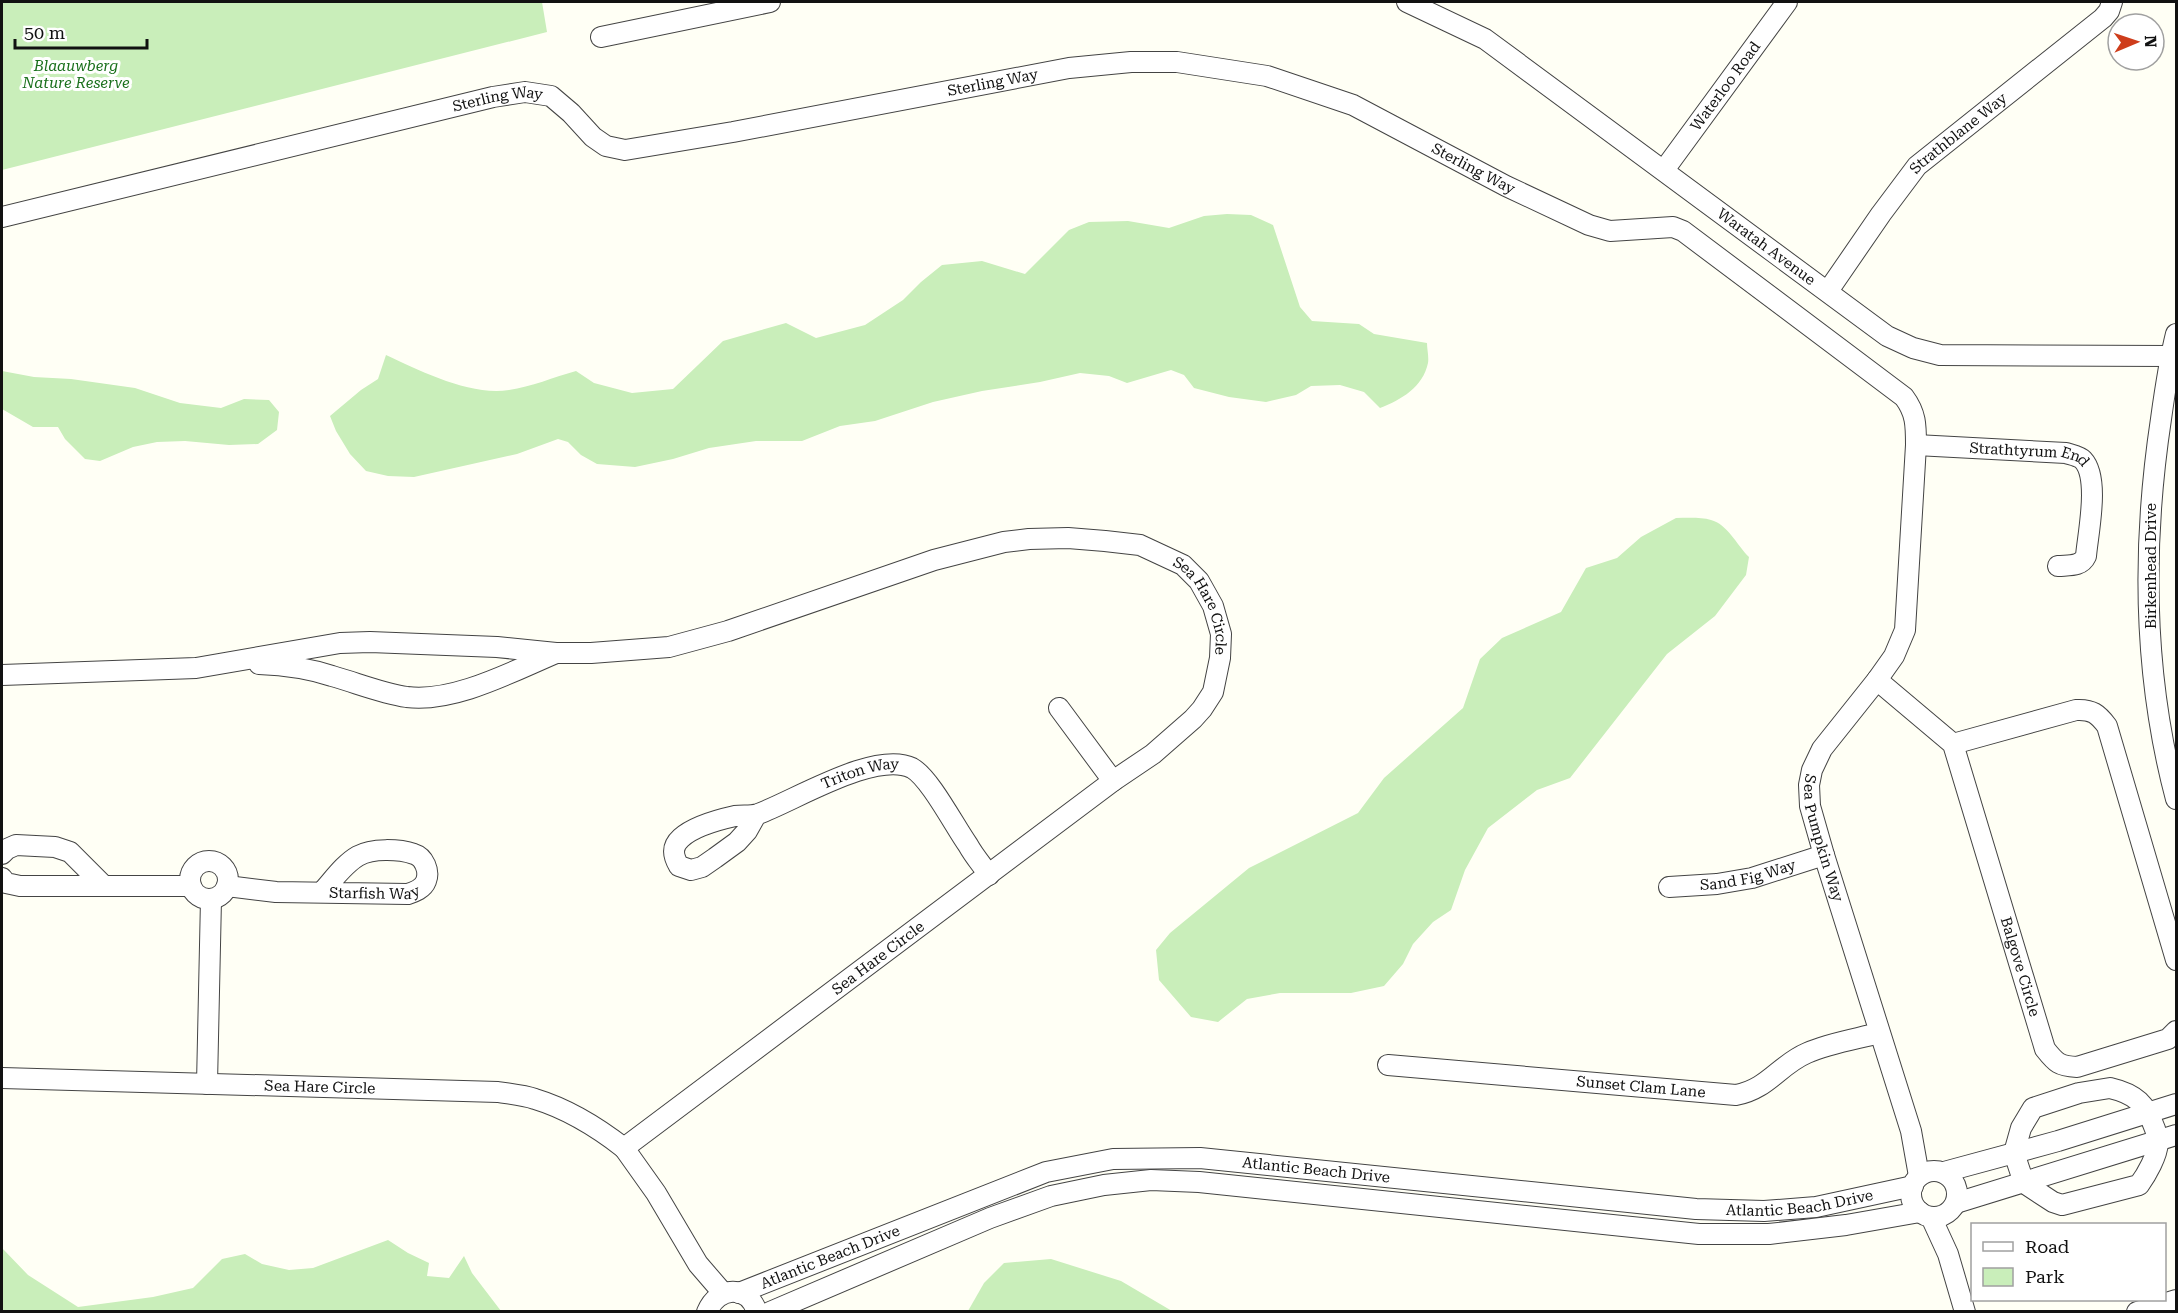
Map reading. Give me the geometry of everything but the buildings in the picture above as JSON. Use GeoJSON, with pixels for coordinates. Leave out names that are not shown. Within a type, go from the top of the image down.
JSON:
{"type":"FeatureCollection","features":[{"type":"Feature","properties":{"kind":"street"},"geometry":{"type":"LineString","coordinates":[[601,37],[680,10],[770,2]]}},
{"type":"Feature","properties":{"kind":"street","name":"Waratah Avenue"},"geometry":{"type":"LineString","coordinates":[[1407,2],[1485,39],[1887,336],[1912,348],[1940,355],[2171,356]]}},
{"type":"Feature","properties":{"kind":"street","name":"Waterloo Road"},"geometry":{"type":"LineString","coordinates":[[1664,170],[1787,2]]}},
{"type":"Feature","properties":{"kind":"street","name":"Strathblane Way"},"geometry":{"type":"LineString","coordinates":[[1828,291],[1881,213],[1917,166],[2103,18],[2112,2]]}},
{"type":"Feature","properties":{"kind":"street","name":"Sterling Way"},"geometry":{"type":"LineString","coordinates":[[2,217],[493,97],[525,92],[551,96],[571,113],[593,137],[606,146],[625,150],[733,132],[1069,68],[1131,62],[1177,62],[1268,76],[1353,105],[1506,186],[1589,225],[1610,231],[1673,227],[1683,231],[1904,397],[1914,411],[1916,421]]}},
{"type":"Feature","properties":{"kind":"street","name":"Birkenhead Drive"},"geometry":{"type":"LineString","coordinates":[[2176,334],[2152,473],[2149,599],[2157,696],[2176,799]]}},
{"type":"Feature","properties":{"kind":"street","name":"Sea Pumpkin Way"},"geometry":{"type":"LineString","coordinates":[[1916,421],[1905,630],[1894,656],[1878,680],[1822,748],[1812,770],[1809,784],[1810,806],[1824,855],[1879,1033],[1928,1176]]}},
{"type":"Feature","properties":{"kind":"street","name":"Strathtyrum End"},"geometry":{"type":"LineString","coordinates":[[1916,445],[2066,453],[2083,460],[2090,471],[2092,484],[2086,556],[2078,564],[2058,566]]}},
{"type":"Feature","properties":{"kind":"street","name":"Sea Hare Circle"},"geometry":{"type":"LineString","coordinates":[[2,675],[168,670],[350,643],[497,647],[556,653],[639,650],[693,641],[934,560],[1004,542],[1068,538],[1140,545],[1183,565],[1199,581],[1213,606],[1221,634],[1220,658],[1213,692],[1193,719],[1153,754],[1113,781],[624,1148]]}},
{"type":"Feature","properties":{"kind":"street","name":"Sea Hare Circle"},"geometry":{"type":"LineString","coordinates":[[231,662],[277,664],[306,669],[380,691],[409,697],[432,697],[465,689],[556,653]]}},
{"type":"Feature","properties":{"kind":"street"},"geometry":{"type":"LineString","coordinates":[[1878,680],[1953,744],[2076,710],[2094,712],[2101,718],[2107,726],[2176,960]]}},
{"type":"Feature","properties":{"kind":"street"},"geometry":{"type":"LineString","coordinates":[[1059,708],[1113,781]]}},
{"type":"Feature","properties":{"kind":"street","name":"Balgove Circle"},"geometry":{"type":"LineString","coordinates":[[1953,744],[2045,1049],[2055,1062],[2066,1066],[2077,1066],[2168,1039],[2176,1031]]}},
{"type":"Feature","properties":{"kind":"street","name":"Triton Way"},"geometry":{"type":"LineString","coordinates":[[756,815],[850,774],[887,765],[900,765],[913,769],[924,778],[989,875]]}},
{"type":"Feature","properties":{"kind":"street"},"geometry":{"type":"LineString","coordinates":[[2,854],[16,845],[55,846],[70,852],[104,885]]}},
{"type":"Feature","properties":{"kind":"street","name":"Starfish Way"},"geometry":{"type":"LineString","coordinates":[[227,886],[276,892],[408,894],[419,890],[426,881],[427,869],[422,859],[415,854],[400,851],[373,851],[359,855],[322,892]]}},
{"type":"Feature","properties":{"kind":"street","name":"Sand Fig Way"},"geometry":{"type":"LineString","coordinates":[[1669,887],[1717,884],[1752,878],[1824,855]]}},
{"type":"Feature","properties":{"kind":"street"},"geometry":{"type":"LineString","coordinates":[[206,862],[221,865],[228,879],[224,893],[211,899],[199,896],[191,886],[190,878],[193,871],[198,865],[206,862]]}},
{"type":"Feature","properties":{"kind":"street"},"geometry":{"type":"LineString","coordinates":[[2,878],[6,883],[20,886],[191,886]]}},
{"type":"Feature","properties":{"kind":"street"},"geometry":{"type":"LineString","coordinates":[[207,1084],[211,899]]}},
{"type":"Feature","properties":{"kind":"street","name":"Sunset Clam Lane"},"geometry":{"type":"LineString","coordinates":[[1388,1065],[1736,1095],[1757,1089],[1790,1062],[1809,1052],[1879,1033]]}},
{"type":"Feature","properties":{"kind":"street","name":"Sea Hare Circle"},"geometry":{"type":"LineString","coordinates":[[2,1078],[498,1092],[534,1098],[600,1129],[624,1148],[656,1193],[698,1264],[715,1304]]}},
{"type":"Feature","properties":{"kind":"street"},"geometry":{"type":"LineString","coordinates":[[2110,1088],[2135,1097],[2149,1112],[2168,1138],[2139,1185],[2062,1205],[2053,1202],[2024,1183],[2014,1153],[2021,1128],[2033,1108],[2056,1099],[2096,1089],[2110,1088]]}},
{"type":"Feature","properties":{"kind":"street","name":"Atlantic Beach Drive"},"geometry":{"type":"LineString","coordinates":[[715,1304],[1046,1172],[1077,1164],[1139,1157],[1200,1158],[1674,1207],[1764,1210],[1815,1207],[2081,1134],[2176,1104]]}},
{"type":"Feature","properties":{"kind":"street"},"geometry":{"type":"LineString","coordinates":[[2081,1134],[2090,1163]]}},
{"type":"Feature","properties":{"kind":"street","name":"Atlantic Beach Drive"},"geometry":{"type":"LineString","coordinates":[[770,1311],[990,1218],[1051,1196],[1077,1190],[1151,1180],[1199,1182],[1699,1234],[1769,1234],[1938,1212],[2168,1138]]}},
{"type":"Feature","properties":{"kind":"street"},"geometry":{"type":"LineString","coordinates":[[1199,1182],[1200,1158]]}},
{"type":"Feature","properties":{"kind":"street"},"geometry":{"type":"LineString","coordinates":[[1928,1176],[1954,1180],[1958,1191],[1938,1212],[1912,1200],[1928,1176]]}},
{"type":"Feature","properties":{"kind":"street"},"geometry":{"type":"LineString","coordinates":[[1435,1206],[1438,1184]]}},
{"type":"Feature","properties":{"kind":"street"},"geometry":{"type":"LineString","coordinates":[[982,1198],[990,1218]]}},
{"type":"Feature","properties":{"kind":"street"},"geometry":{"type":"LineString","coordinates":[[1672,1231],[1674,1207]]}},
{"type":"Feature","properties":{"kind":"street"},"geometry":{"type":"LineString","coordinates":[[1938,1212],[1965,1311]]}},
{"type":"Feature","properties":{"kind":"street"},"geometry":{"type":"LineString","coordinates":[[2137,1311],[2176,1300]]}},
{"type":"Feature","properties":{"kind":"street"},"geometry":{"type":"LineString","coordinates":[[715,1304],[753,1302],[757,1311]]}},
{"type":"Feature","properties":{"kind":"green space","name":"Blaauwberg Nature Reserve"},"geometry":{"type":"Polygon","coordinates":[[[2,2],[542,2],[547,32],[2,170],[2,2]]]}},
{"type":"Feature","properties":{"kind":"green space"},"geometry":{"type":"Polygon","coordinates":[[[1251,215],[1273,225],[1300,307],[1312,321],[1359,324],[1374,334],[1427,343],[1428,363],[1416,386],[1403,397],[1380,408],[1364,392],[1340,385],[1311,386],[1296,395],[1266,402],[1229,397],[1194,388],[1184,375],[1171,370],[1127,383],[1109,376],[1080,373],[933,402],[875,421],[840,426],[802,441],[756,441],[709,448],[635,467],[597,464],[581,455],[568,442],[558,439],[517,454],[414,477],[388,476],[366,471],[350,454],[330,416],[378,379],[386,355],[446,381],[494,391],[517,389],[576,371],[594,383],[632,393],[673,389],[723,341],[786,323],[816,338],[865,325],[903,300],[942,265],[982,261],[1025,274],[1069,230],[1089,222],[1128,221],[1169,228],[1204,216],[1251,215]]]}},
{"type":"Feature","properties":{"kind":"green space"},"geometry":{"type":"Polygon","coordinates":[[[2,371],[34,377],[71,379],[135,388],[180,403],[221,408],[244,399],[269,400],[279,412],[277,430],[258,444],[157,442],[133,447],[100,461],[85,459],[65,439],[58,427],[33,427],[2,409],[2,371]]]}},
{"type":"Feature","properties":{"kind":"green space"},"geometry":{"type":"Polygon","coordinates":[[[1676,518],[1707,519],[1722,526],[1749,557],[1746,575],[1715,616],[1667,654],[1570,778],[1537,790],[1488,828],[1465,870],[1451,910],[1433,922],[1413,944],[1403,964],[1384,986],[1351,993],[1280,993],[1247,999],[1218,1022],[1191,1017],[1159,980],[1156,950],[1170,933],[1249,868],[1358,813],[1384,778],[1463,708],[1480,659],[1502,638],[1561,612],[1586,568],[1617,558],[1641,537],[1676,518]]]}},
{"type":"Feature","properties":{"kind":"green space"},"geometry":{"type":"Polygon","coordinates":[[[388,1240],[429,1263],[427,1276],[449,1278],[464,1256],[472,1273],[501,1311],[2,1311],[2,1248],[28,1275],[78,1307],[153,1297],[193,1288],[222,1259],[245,1254],[262,1264],[289,1270],[313,1268],[388,1240]]]}},
{"type":"Feature","properties":{"kind":"green space"},"geometry":{"type":"Polygon","coordinates":[[[1051,1259],[1121,1281],[1172,1311],[968,1311],[984,1283],[1004,1263],[1051,1259]]]}}]}
